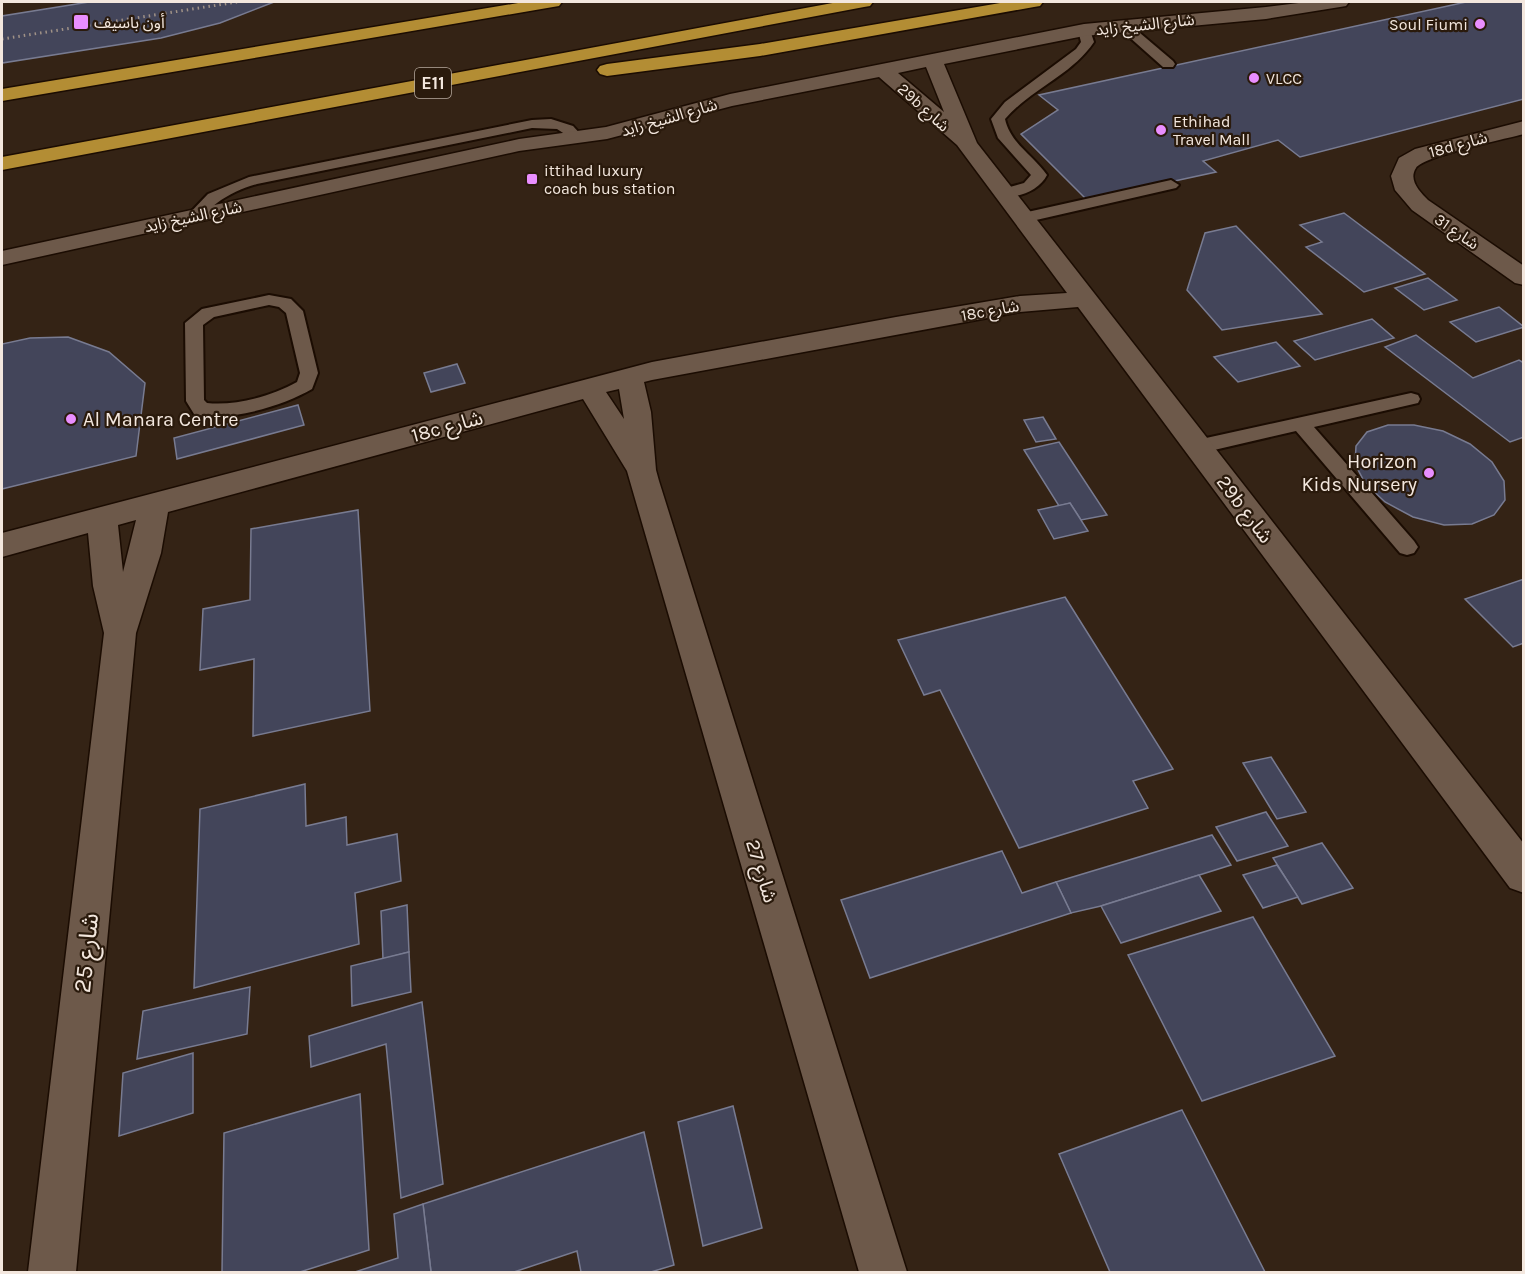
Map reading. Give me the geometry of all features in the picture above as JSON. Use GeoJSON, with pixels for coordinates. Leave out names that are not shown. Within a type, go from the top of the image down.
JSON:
{"type":"FeatureCollection","features":[{"type":"Feature","properties":{"kind":"highway"},"geometry":{"type":"LineString","coordinates":[[2,95],[553,2]]}},
{"type":"Feature","properties":{"kind":"highway","name":"E11"},"geometry":{"type":"LineString","coordinates":[[2,164],[864,2]]}},
{"type":"Feature","properties":{"kind":"highway"},"geometry":{"type":"LineString","coordinates":[[411,87],[513,80],[681,61],[837,37],[1034,2]]}},
{"type":"Feature","properties":{"kind":"highway"},"geometry":{"type":"LineString","coordinates":[[267,49],[406,8]]}},
{"type":"Feature","properties":{"kind":"street","name":"شارع الشيخ زايد"},"geometry":{"type":"LineString","coordinates":[[2,258],[519,145],[577,138],[635,127],[715,103],[1084,30],[1266,12],[1340,2]]}},
{"type":"Feature","properties":{"kind":"street","name":"29b شارع"},"geometry":{"type":"LineString","coordinates":[[933,61],[967,143]]}},
{"type":"Feature","properties":{"kind":"street","name":"29b شارع"},"geometry":{"type":"LineString","coordinates":[[883,70],[967,143],[1524,875]]}},
{"type":"Feature","properties":{"kind":"street","name":"18d شارع"},"geometry":{"type":"LineString","coordinates":[[1402,176],[1407,163],[1423,154],[1524,127]]}},
{"type":"Feature","properties":{"kind":"street","name":"شارع 31"},"geometry":{"type":"LineString","coordinates":[[1402,176],[1406,190],[1420,205],[1524,278]]}},
{"type":"Feature","properties":{"kind":"street","name":"18c شارع"},"geometry":{"type":"LineString","coordinates":[[896,324],[991,289],[1066,274]]}},
{"type":"Feature","properties":{"kind":"street","name":"18c شارع"},"geometry":{"type":"LineString","coordinates":[[2,544],[630,378],[896,324],[929,321],[1020,304],[1084,299]]}},
{"type":"Feature","properties":{"kind":"street","name":"شارع 27"},"geometry":{"type":"LineString","coordinates":[[630,378],[637,412],[641,470],[883,1272]]}},
{"type":"Feature","properties":{"kind":"street","name":"شارع 27"},"geometry":{"type":"LineString","coordinates":[[590,388],[641,470]]}},
{"type":"Feature","properties":{"kind":"street","name":"شارع 25"},"geometry":{"type":"LineString","coordinates":[[52,1272],[120,633],[145,553],[154,504]]}},
{"type":"Feature","properties":{"kind":"street","name":"شارع 25"},"geometry":{"type":"LineString","coordinates":[[102,518],[110,586],[120,633]]}},
{"type":"Feature","properties":{"kind":"lane"},"geometry":{"type":"LineString","coordinates":[[1123,25],[1168,64]]}},
{"type":"Feature","properties":{"kind":"lane"},"geometry":{"type":"LineString","coordinates":[[1004,193],[1031,186],[1038,181],[1039,175],[1004,135],[999,127],[998,119],[1010,105],[1081,52],[1088,42],[1084,30]]}},
{"type":"Feature","properties":{"kind":"lane"},"geometry":{"type":"LineString","coordinates":[[1023,218],[1171,185]]}},
{"type":"Feature","properties":{"kind":"lane"},"geometry":{"type":"LineString","coordinates":[[269,300],[285,303],[294,311],[309,379],[298,390],[287,394],[219,411],[201,410],[195,401],[192,329],[194,323],[208,313],[269,300]]}},
{"type":"Feature","properties":{"kind":"lane"},"geometry":{"type":"LineString","coordinates":[[1197,447],[1411,399]]}},
{"type":"Feature","properties":{"kind":"lane"},"geometry":{"type":"LineString","coordinates":[[1300,424],[1407,547]]}},
{"type":"Feature","properties":{"kind":"building","name":"أون باسيف"},"geometry":{"type":"Polygon","coordinates":[[[89,2],[274,2],[220,23],[161,38],[2,63],[2,16],[89,2]]]}},
{"type":"Feature","properties":{"kind":"building"},"geometry":{"type":"Polygon","coordinates":[[[1466,2],[1524,2],[1524,99],[1300,157],[1278,140],[1203,161],[1216,172],[1087,200],[1021,134],[1058,110],[1039,95],[1466,2]]]}},
{"type":"Feature","properties":{"kind":"building"},"geometry":{"type":"Polygon","coordinates":[[[1344,213],[1425,274],[1364,292],[1306,247],[1322,242],[1300,225],[1344,213]]]}},
{"type":"Feature","properties":{"kind":"building"},"geometry":{"type":"Polygon","coordinates":[[[1236,226],[1322,314],[1222,330],[1187,290],[1205,233],[1236,226]]]}},
{"type":"Feature","properties":{"kind":"building"},"geometry":{"type":"Polygon","coordinates":[[[1428,278],[1457,300],[1424,310],[1395,288],[1428,278]]]}},
{"type":"Feature","properties":{"kind":"building"},"geometry":{"type":"Polygon","coordinates":[[[1499,307],[1524,327],[1476,342],[1450,322],[1499,307]]]}},
{"type":"Feature","properties":{"kind":"building"},"geometry":{"type":"Polygon","coordinates":[[[1372,319],[1394,338],[1315,360],[1294,341],[1372,319]]]}},
{"type":"Feature","properties":{"kind":"building"},"geometry":{"type":"Polygon","coordinates":[[[1416,335],[1473,378],[1519,360],[1524,363],[1524,437],[1510,442],[1385,347],[1416,335]]]}},
{"type":"Feature","properties":{"kind":"building","name":"Al Manara Centre"},"geometry":{"type":"Polygon","coordinates":[[[68,337],[109,352],[145,383],[136,456],[2,489],[2,344],[30,338],[68,337]]]}},
{"type":"Feature","properties":{"kind":"building"},"geometry":{"type":"Polygon","coordinates":[[[1276,342],[1300,366],[1238,382],[1214,357],[1276,342]]]}},
{"type":"Feature","properties":{"kind":"building"},"geometry":{"type":"Polygon","coordinates":[[[457,364],[465,383],[431,392],[424,373],[457,364]]]}},
{"type":"Feature","properties":{"kind":"building"},"geometry":{"type":"Polygon","coordinates":[[[298,405],[304,425],[177,459],[174,438],[298,405]]]}},
{"type":"Feature","properties":{"kind":"building"},"geometry":{"type":"Polygon","coordinates":[[[1043,417],[1056,439],[1036,442],[1024,420],[1043,417]]]}},
{"type":"Feature","properties":{"kind":"building","name":"Horizon Kids Nursery"},"geometry":{"type":"Polygon","coordinates":[[[1388,425],[1414,425],[1443,431],[1470,444],[1492,462],[1504,481],[1505,500],[1494,515],[1472,524],[1444,525],[1413,517],[1385,502],[1365,483],[1355,464],[1356,446],[1367,432],[1388,425]]]}},
{"type":"Feature","properties":{"kind":"building"},"geometry":{"type":"Polygon","coordinates":[[[1059,442],[1107,515],[1081,520],[1070,503],[1059,506],[1024,450],[1059,442]]]}},
{"type":"Feature","properties":{"kind":"building"},"geometry":{"type":"Polygon","coordinates":[[[1070,503],[1088,531],[1054,539],[1038,510],[1070,503]]]}},
{"type":"Feature","properties":{"kind":"building"},"geometry":{"type":"Polygon","coordinates":[[[358,510],[370,711],[253,736],[254,659],[200,670],[203,609],[250,600],[251,529],[358,510]]]}},
{"type":"Feature","properties":{"kind":"building"},"geometry":{"type":"Polygon","coordinates":[[[1524,579],[1524,643],[1513,647],[1465,599],[1524,579]]]}},
{"type":"Feature","properties":{"kind":"building"},"geometry":{"type":"Polygon","coordinates":[[[1065,597],[1173,769],[1133,781],[1148,808],[1019,848],[940,690],[924,695],[898,640],[1065,597]]]}},
{"type":"Feature","properties":{"kind":"building"},"geometry":{"type":"Polygon","coordinates":[[[1271,757],[1306,812],[1277,819],[1243,763],[1271,757]]]}},
{"type":"Feature","properties":{"kind":"building"},"geometry":{"type":"Polygon","coordinates":[[[305,784],[306,826],[346,817],[347,845],[397,834],[401,881],[355,893],[359,944],[194,988],[200,809],[305,784]]]}},
{"type":"Feature","properties":{"kind":"building"},"geometry":{"type":"Polygon","coordinates":[[[1266,812],[1288,846],[1237,861],[1216,827],[1266,812]]]}},
{"type":"Feature","properties":{"kind":"building"},"geometry":{"type":"Polygon","coordinates":[[[1212,835],[1231,865],[1101,906],[1071,913],[1056,882],[1212,835]]]}},
{"type":"Feature","properties":{"kind":"building"},"geometry":{"type":"Polygon","coordinates":[[[1322,843],[1353,888],[1302,904],[1273,858],[1322,843]]]}},
{"type":"Feature","properties":{"kind":"building"},"geometry":{"type":"Polygon","coordinates":[[[1002,851],[1022,893],[1056,882],[1071,913],[870,978],[841,900],[1002,851]]]}},
{"type":"Feature","properties":{"kind":"building"},"geometry":{"type":"Polygon","coordinates":[[[1277,865],[1298,897],[1263,908],[1243,875],[1277,865]]]}},
{"type":"Feature","properties":{"kind":"building"},"geometry":{"type":"Polygon","coordinates":[[[1199,875],[1221,911],[1121,943],[1101,906],[1199,875]]]}},
{"type":"Feature","properties":{"kind":"building"},"geometry":{"type":"Polygon","coordinates":[[[407,905],[409,952],[383,959],[381,911],[407,905]]]}},
{"type":"Feature","properties":{"kind":"building"},"geometry":{"type":"Polygon","coordinates":[[[1253,917],[1335,1056],[1202,1101],[1128,955],[1253,917]]]}},
{"type":"Feature","properties":{"kind":"building"},"geometry":{"type":"Polygon","coordinates":[[[409,952],[411,992],[352,1006],[351,966],[409,952]]]}},
{"type":"Feature","properties":{"kind":"building"},"geometry":{"type":"Polygon","coordinates":[[[250,987],[247,1034],[137,1059],[143,1011],[250,987]]]}},
{"type":"Feature","properties":{"kind":"building"},"geometry":{"type":"Polygon","coordinates":[[[422,1002],[443,1184],[401,1198],[386,1044],[311,1067],[309,1036],[422,1002]]]}},
{"type":"Feature","properties":{"kind":"building"},"geometry":{"type":"Polygon","coordinates":[[[193,1053],[193,1113],[119,1136],[123,1073],[193,1053]]]}},
{"type":"Feature","properties":{"kind":"building"},"geometry":{"type":"Polygon","coordinates":[[[360,1094],[369,1250],[300,1272],[222,1272],[224,1133],[360,1094]]]}},
{"type":"Feature","properties":{"kind":"building"},"geometry":{"type":"Polygon","coordinates":[[[733,1106],[762,1228],[703,1246],[678,1122],[733,1106]]]}},
{"type":"Feature","properties":{"kind":"building"},"geometry":{"type":"Polygon","coordinates":[[[1182,1110],[1265,1272],[1110,1272],[1059,1154],[1182,1110]]]}},
{"type":"Feature","properties":{"kind":"building"},"geometry":{"type":"Polygon","coordinates":[[[644,1132],[674,1265],[651,1272],[581,1272],[577,1251],[514,1272],[431,1272],[423,1204],[644,1132]]]}},
{"type":"Feature","properties":{"kind":"building"},"geometry":{"type":"Polygon","coordinates":[[[423,1204],[431,1272],[355,1272],[398,1258],[394,1214],[423,1204]]]}},
{"type":"Feature","properties":{"kind":"railway"},"geometry":{"type":"LineString","coordinates":[[2,39],[237,2]]}},
{"type":"Feature","properties":{"kind":"place","name":"أون باسيف"},"geometry":{"type":"Point","coordinates":[81,22]}},
{"type":"Feature","properties":{"kind":"place","name":"Soul Fiumi"},"geometry":{"type":"Point","coordinates":[1480,24]}},
{"type":"Feature","properties":{"kind":"place","name":"VLCC"},"geometry":{"type":"Point","coordinates":[1254,78]}},
{"type":"Feature","properties":{"kind":"place","name":"Ethihad Travel Mall"},"geometry":{"type":"Point","coordinates":[1161,130]}},
{"type":"Feature","properties":{"kind":"place","name":"ittihad luxury coach bus station"},"geometry":{"type":"Point","coordinates":[532,179]}},
{"type":"Feature","properties":{"kind":"place","name":"Al Manara Centre"},"geometry":{"type":"Point","coordinates":[71,419]}},
{"type":"Feature","properties":{"kind":"place","name":"Horizon Kids Nursery"},"geometry":{"type":"Point","coordinates":[1429,473]}}]}
